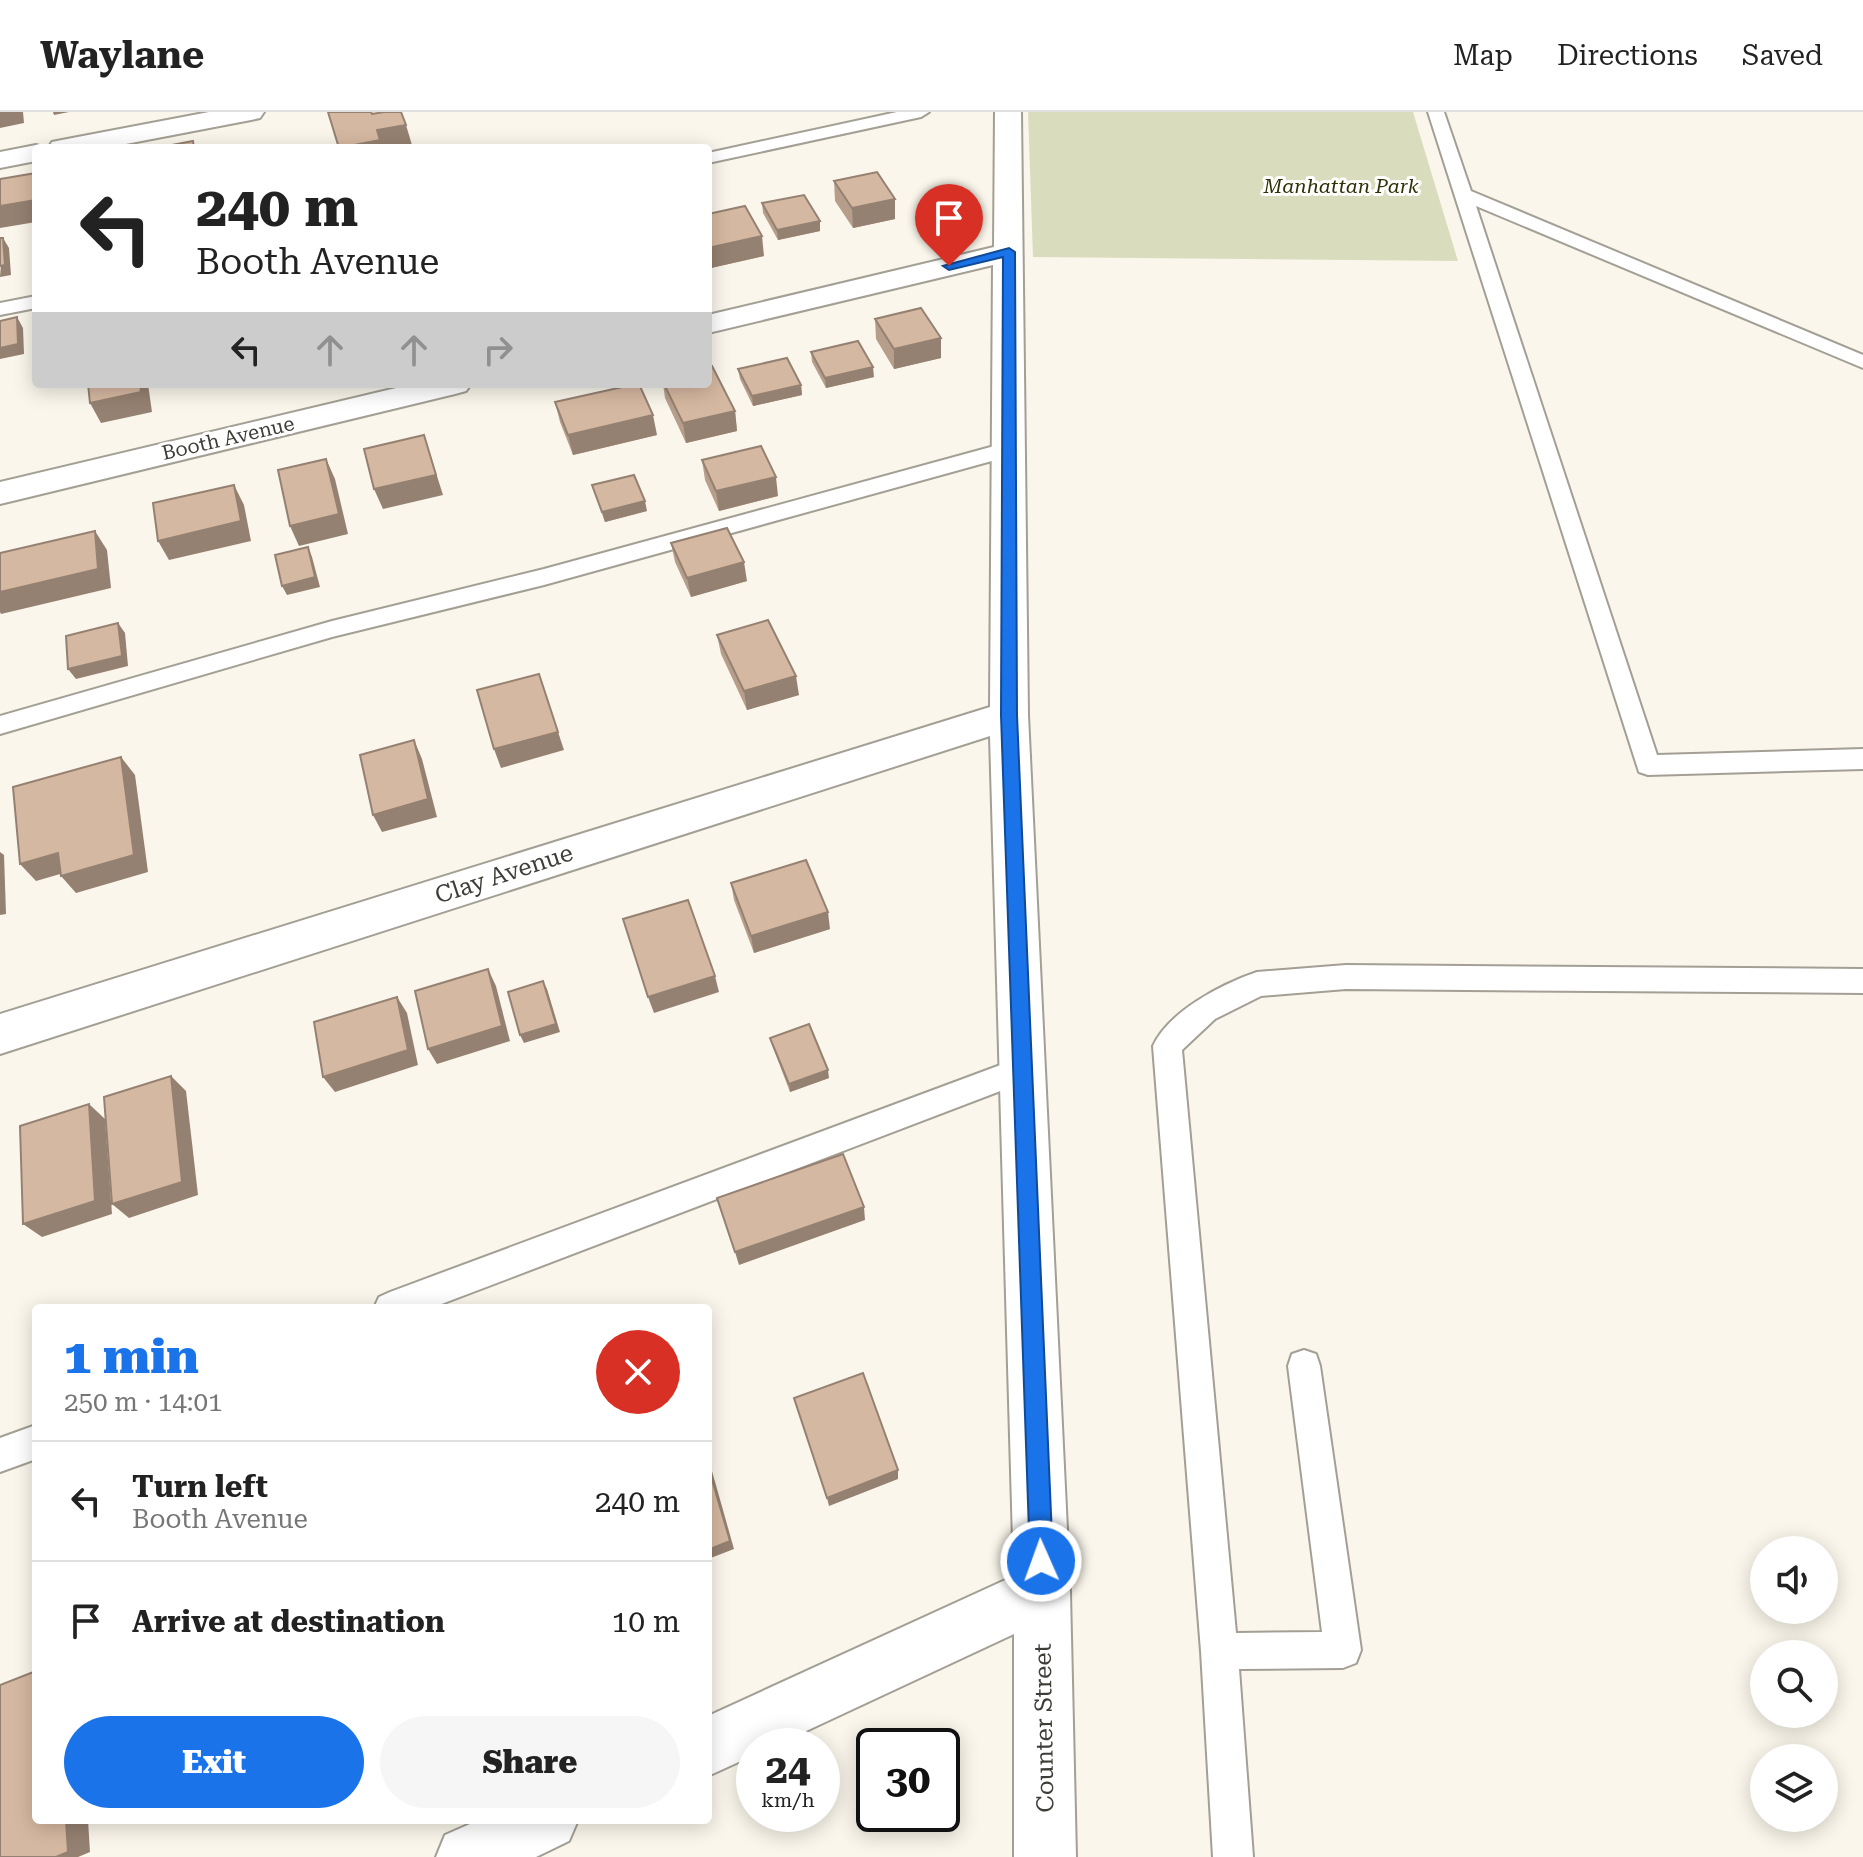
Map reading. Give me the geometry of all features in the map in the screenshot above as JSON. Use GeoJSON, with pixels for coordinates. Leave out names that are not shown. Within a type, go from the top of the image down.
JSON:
{"type":"FeatureCollection","features":[{"type":"Feature","properties":{"kind":"street"},"geometry":{"type":"LineString","coordinates":[[83,144],[251,112]]}},
{"type":"Feature","properties":{"kind":"street","name":"Counter Street"},"geometry":{"type":"LineString","coordinates":[[1008,112],[1009,715],[1042,1592],[1045,1857]]}},
{"type":"Feature","properties":{"kind":"street"},"geometry":{"type":"LineString","coordinates":[[0,160],[32,154]]}},
{"type":"Feature","properties":{"kind":"street"},"geometry":{"type":"LineString","coordinates":[[712,323],[1009,252]]}},
{"type":"Feature","properties":{"kind":"street","name":"Booth Avenue"},"geometry":{"type":"LineString","coordinates":[[0,493],[438,388]]}},
{"type":"Feature","properties":{"kind":"street","name":"Clay Avenue"},"geometry":{"type":"LineString","coordinates":[[0,1034],[1009,715]]}},
{"type":"Feature","properties":{"kind":"street"},"geometry":{"type":"LineString","coordinates":[[712,1744],[1042,1592]]}},
{"type":"Feature","properties":{"kind":"street"},"geometry":{"type":"LineString","coordinates":[[467,1857],[539,1824]]}},
{"type":"Feature","properties":{"kind":"lane"},"geometry":{"type":"LineString","coordinates":[[712,157],[921,112]]}},
{"type":"Feature","properties":{"kind":"lane"},"geometry":{"type":"LineString","coordinates":[[1436,112],[1648,765],[1863,759]]}},
{"type":"Feature","properties":{"kind":"lane"},"geometry":{"type":"LineString","coordinates":[[1463,194],[1863,362]]}},
{"type":"Feature","properties":{"kind":"lane"},"geometry":{"type":"LineString","coordinates":[[0,309],[32,303]]}},
{"type":"Feature","properties":{"kind":"lane"},"geometry":{"type":"LineString","coordinates":[[0,725],[332,629],[544,577],[1009,449]]}},
{"type":"Feature","properties":{"kind":"lane"},"geometry":{"type":"LineString","coordinates":[[1233,1857],[1219,1651],[1167,1046],[1205,1010],[1257,984],[1346,977],[1863,981]]}},
{"type":"Feature","properties":{"kind":"lane"},"geometry":{"type":"LineString","coordinates":[[401,1304],[1022,1070]]}},
{"type":"Feature","properties":{"kind":"lane"},"geometry":{"type":"LineString","coordinates":[[1219,1651],[1343,1650],[1304,1366]]}},
{"type":"Feature","properties":{"kind":"lane"},"geometry":{"type":"LineString","coordinates":[[0,1455],[32,1443]]}},
{"type":"Feature","properties":{"kind":"green space","name":"Manhattan Park"},"geometry":{"type":"Polygon","coordinates":[[[1028,112],[1413,112],[1458,261],[1033,257],[1028,112]]]}},
{"type":"Feature","properties":{"kind":"building"},"geometry":{"type":"Polygon","coordinates":[[[328,112],[401,112],[406,125],[377,130],[380,140],[338,144],[328,112]]]}},
{"type":"Feature","properties":{"kind":"building"},"geometry":{"type":"Polygon","coordinates":[[[877,172],[895,199],[852,208],[834,181],[877,172]]]}},
{"type":"Feature","properties":{"kind":"building"},"geometry":{"type":"Polygon","coordinates":[[[32,174],[32,201],[0,206],[0,179],[32,174]]]}},
{"type":"Feature","properties":{"kind":"building"},"geometry":{"type":"Polygon","coordinates":[[[804,195],[820,221],[777,230],[762,203],[804,195]]]}},
{"type":"Feature","properties":{"kind":"building"},"geometry":{"type":"Polygon","coordinates":[[[745,206],[762,236],[712,247],[712,213],[745,206]]]}},
{"type":"Feature","properties":{"kind":"building"},"geometry":{"type":"Polygon","coordinates":[[[0,238],[3,238],[5,265],[0,266],[0,238]]]}},
{"type":"Feature","properties":{"kind":"building"},"geometry":{"type":"Polygon","coordinates":[[[921,308],[941,338],[894,349],[875,319],[921,308]]]}},
{"type":"Feature","properties":{"kind":"building"},"geometry":{"type":"Polygon","coordinates":[[[17,317],[18,344],[0,348],[0,321],[17,317]]]}},
{"type":"Feature","properties":{"kind":"building"},"geometry":{"type":"Polygon","coordinates":[[[858,341],[873,367],[825,378],[811,352],[858,341]]]}},
{"type":"Feature","properties":{"kind":"building"},"geometry":{"type":"Polygon","coordinates":[[[787,358],[801,385],[752,396],[738,369],[787,358]]]}},
{"type":"Feature","properties":{"kind":"building"},"geometry":{"type":"Polygon","coordinates":[[[712,366],[735,411],[683,423],[666,388],[712,388],[712,366]]]}},
{"type":"Feature","properties":{"kind":"building"},"geometry":{"type":"Polygon","coordinates":[[[88,388],[140,388],[141,392],[90,403],[88,388]]]}},
{"type":"Feature","properties":{"kind":"building"},"geometry":{"type":"Polygon","coordinates":[[[618,388],[641,388],[653,415],[568,435],[555,402],[618,388]]]}},
{"type":"Feature","properties":{"kind":"building"},"geometry":{"type":"Polygon","coordinates":[[[424,435],[436,475],[374,489],[364,449],[424,435]]]}},
{"type":"Feature","properties":{"kind":"building"},"geometry":{"type":"Polygon","coordinates":[[[761,446],[776,477],[716,491],[702,460],[761,446]]]}},
{"type":"Feature","properties":{"kind":"building"},"geometry":{"type":"Polygon","coordinates":[[[326,459],[339,514],[290,526],[278,470],[326,459]]]}},
{"type":"Feature","properties":{"kind":"building"},"geometry":{"type":"Polygon","coordinates":[[[634,475],[645,501],[602,512],[592,485],[634,475]]]}},
{"type":"Feature","properties":{"kind":"building"},"geometry":{"type":"Polygon","coordinates":[[[234,485],[241,521],[158,541],[153,503],[234,485]]]}},
{"type":"Feature","properties":{"kind":"building"},"geometry":{"type":"Polygon","coordinates":[[[727,528],[744,562],[687,578],[671,543],[727,528]]]}},
{"type":"Feature","properties":{"kind":"building"},"geometry":{"type":"Polygon","coordinates":[[[95,531],[98,569],[0,592],[0,553],[95,531]]]}},
{"type":"Feature","properties":{"kind":"building"},"geometry":{"type":"Polygon","coordinates":[[[308,547],[315,577],[282,586],[275,555],[308,547]]]}},
{"type":"Feature","properties":{"kind":"building"},"geometry":{"type":"Polygon","coordinates":[[[768,620],[796,676],[744,691],[717,635],[768,620]]]}},
{"type":"Feature","properties":{"kind":"building"},"geometry":{"type":"Polygon","coordinates":[[[118,623],[122,656],[68,669],[66,636],[118,623]]]}},
{"type":"Feature","properties":{"kind":"building"},"geometry":{"type":"Polygon","coordinates":[[[539,674],[558,732],[494,749],[477,690],[539,674]]]}},
{"type":"Feature","properties":{"kind":"building"},"geometry":{"type":"Polygon","coordinates":[[[414,740],[428,799],[373,815],[360,755],[414,740]]]}},
{"type":"Feature","properties":{"kind":"building"},"geometry":{"type":"Polygon","coordinates":[[[121,757],[134,855],[61,876],[58,853],[20,864],[13,787],[121,757]]]}},
{"type":"Feature","properties":{"kind":"building"},"geometry":{"type":"Polygon","coordinates":[[[806,860],[828,912],[751,936],[731,883],[806,860]]]}},
{"type":"Feature","properties":{"kind":"building"},"geometry":{"type":"Polygon","coordinates":[[[688,900],[715,976],[648,997],[623,919],[688,900]]]}},
{"type":"Feature","properties":{"kind":"building"},"geometry":{"type":"Polygon","coordinates":[[[488,969],[502,1026],[428,1049],[415,991],[488,969]]]}},
{"type":"Feature","properties":{"kind":"building"},"geometry":{"type":"Polygon","coordinates":[[[543,981],[556,1024],[520,1035],[508,992],[543,981]]]}},
{"type":"Feature","properties":{"kind":"building"},"geometry":{"type":"Polygon","coordinates":[[[397,997],[408,1050],[323,1077],[314,1022],[397,997]]]}},
{"type":"Feature","properties":{"kind":"building"},"geometry":{"type":"Polygon","coordinates":[[[809,1024],[828,1070],[789,1084],[770,1038],[809,1024]]]}},
{"type":"Feature","properties":{"kind":"building"},"geometry":{"type":"Polygon","coordinates":[[[171,1076],[182,1182],[112,1204],[104,1097],[171,1076]]]}},
{"type":"Feature","properties":{"kind":"building"},"geometry":{"type":"Polygon","coordinates":[[[89,1104],[95,1201],[23,1224],[20,1126],[89,1104]]]}},
{"type":"Feature","properties":{"kind":"building"},"geometry":{"type":"Polygon","coordinates":[[[843,1154],[864,1207],[735,1252],[717,1198],[843,1154]]]}},
{"type":"Feature","properties":{"kind":"building"},"geometry":{"type":"Polygon","coordinates":[[[863,1373],[898,1470],[827,1498],[794,1398],[863,1373]]]}},
{"type":"Feature","properties":{"kind":"building"},"geometry":{"type":"Polygon","coordinates":[[[712,1480],[730,1541],[712,1548],[712,1480]]]}},
{"type":"Feature","properties":{"kind":"building"},"geometry":{"type":"Polygon","coordinates":[[[32,1673],[32,1824],[66,1824],[68,1852],[56,1857],[0,1857],[0,1685],[32,1673]]]}},
{"type":"Feature","properties":{"kind":"route"},"geometry":{"type":"LineString","coordinates":[[949,266],[1009,252],[1009,715],[1041,1561]]}}]}
